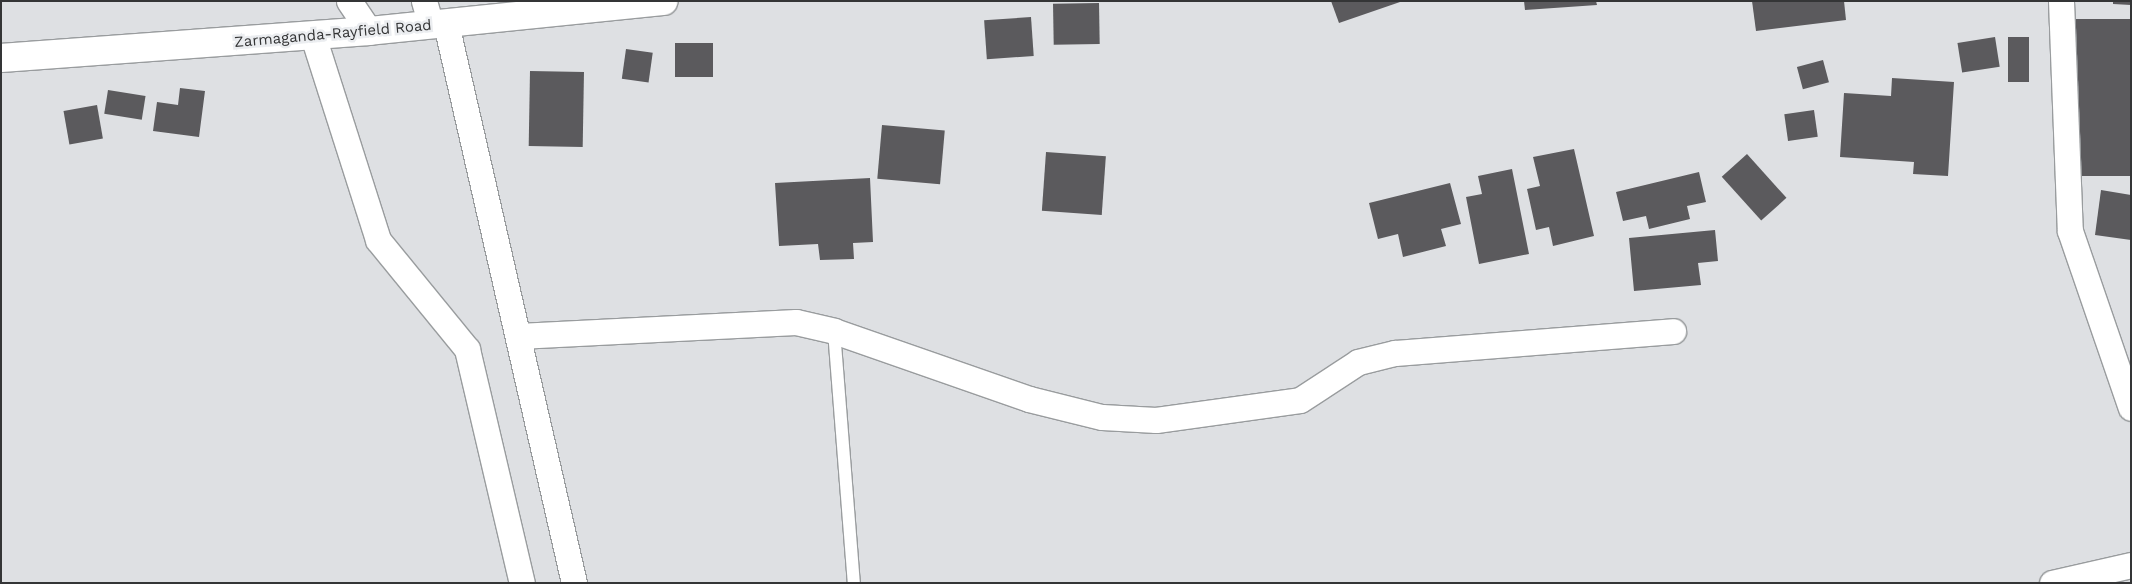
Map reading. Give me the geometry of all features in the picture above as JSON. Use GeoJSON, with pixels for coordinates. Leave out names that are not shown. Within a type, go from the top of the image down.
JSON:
{"type":"FeatureCollection","features":[{"type":"Feature","properties":{"kind":"street"},"geometry":{"type":"LineString","coordinates":[[349,1],[369,31]]}},
{"type":"Feature","properties":{"kind":"street","name":"Zarmaganda-Rayfield Road"},"geometry":{"type":"LineString","coordinates":[[2,57],[313,36],[369,31],[434,17],[663,1]]}},
{"type":"Feature","properties":{"kind":"street"},"geometry":{"type":"LineString","coordinates":[[2061,1],[2070,231],[2131,408]]}},
{"type":"Feature","properties":{"kind":"street"},"geometry":{"type":"LineString","coordinates":[[434,17],[518,336],[574,583]]}},
{"type":"Feature","properties":{"kind":"street"},"geometry":{"type":"LineString","coordinates":[[313,36],[378,240],[467,349],[522,583]]}},
{"type":"Feature","properties":{"kind":"street"},"geometry":{"type":"LineString","coordinates":[[518,336],[796,322],[834,331],[1029,399],[1102,417],[1156,420],[1300,400],[1358,362],[1395,352],[1673,331]]}},
{"type":"Feature","properties":{"kind":"street"},"geometry":{"type":"LineString","coordinates":[[2052,583],[2131,565]]}},
{"type":"Feature","properties":{"kind":"lane"},"geometry":{"type":"LineString","coordinates":[[834,331],[854,583]]}},
{"type":"Feature","properties":{"kind":"building"},"geometry":{"type":"Polygon","coordinates":[[[1331,1],[1400,1],[1400,2],[1339,23],[1331,1]]]}},
{"type":"Feature","properties":{"kind":"building"},"geometry":{"type":"Polygon","coordinates":[[[1524,1],[1596,1],[1597,5],[1525,10],[1524,1]]]}},
{"type":"Feature","properties":{"kind":"building"},"geometry":{"type":"Polygon","coordinates":[[[1752,1],[1844,1],[1846,20],[1756,31],[1752,1]]]}},
{"type":"Feature","properties":{"kind":"building"},"geometry":{"type":"Polygon","coordinates":[[[2113,1],[2131,1],[2131,5],[2113,4],[2113,1]]]}},
{"type":"Feature","properties":{"kind":"building"},"geometry":{"type":"Polygon","coordinates":[[[1099,3],[1100,44],[1054,45],[1053,4],[1099,3]]]}},
{"type":"Feature","properties":{"kind":"building"},"geometry":{"type":"Polygon","coordinates":[[[1031,17],[1034,56],[987,59],[984,20],[1031,17]]]}},
{"type":"Feature","properties":{"kind":"building"},"geometry":{"type":"Polygon","coordinates":[[[2075,19],[2131,19],[2131,176],[2075,176],[2075,19]]]}},
{"type":"Feature","properties":{"kind":"building"},"geometry":{"type":"Polygon","coordinates":[[[1995,37],[2000,67],[1962,73],[1957,43],[1995,37]]]}},
{"type":"Feature","properties":{"kind":"building"},"geometry":{"type":"Polygon","coordinates":[[[2008,37],[2029,37],[2029,82],[2008,82],[2008,37]]]}},
{"type":"Feature","properties":{"kind":"building"},"geometry":{"type":"Polygon","coordinates":[[[675,43],[713,43],[713,77],[675,77],[675,43]]]}},
{"type":"Feature","properties":{"kind":"building"},"geometry":{"type":"Polygon","coordinates":[[[626,49],[653,53],[649,82],[622,79],[626,49]]]}},
{"type":"Feature","properties":{"kind":"building"},"geometry":{"type":"Polygon","coordinates":[[[1823,60],[1829,82],[1803,89],[1797,67],[1823,60]]]}},
{"type":"Feature","properties":{"kind":"building"},"geometry":{"type":"Polygon","coordinates":[[[530,71],[584,72],[583,147],[529,146],[530,71]]]}},
{"type":"Feature","properties":{"kind":"building"},"geometry":{"type":"Polygon","coordinates":[[[1892,78],[1954,82],[1948,176],[1913,174],[1914,162],[1840,157],[1844,93],[1891,96],[1892,78]]]}},
{"type":"Feature","properties":{"kind":"building"},"geometry":{"type":"Polygon","coordinates":[[[180,88],[205,91],[199,137],[153,131],[157,102],[178,105],[180,88]]]}},
{"type":"Feature","properties":{"kind":"building"},"geometry":{"type":"Polygon","coordinates":[[[108,90],[146,96],[142,120],[104,114],[108,90]]]}},
{"type":"Feature","properties":{"kind":"building"},"geometry":{"type":"Polygon","coordinates":[[[97,105],[103,138],[69,144],[64,111],[97,105]]]}},
{"type":"Feature","properties":{"kind":"building"},"geometry":{"type":"Polygon","coordinates":[[[1814,110],[1818,137],[1788,141],[1784,114],[1814,110]]]}},
{"type":"Feature","properties":{"kind":"building"},"geometry":{"type":"Polygon","coordinates":[[[882,125],[945,130],[940,184],[877,179],[882,125]]]}},
{"type":"Feature","properties":{"kind":"building"},"geometry":{"type":"Polygon","coordinates":[[[1574,149],[1594,236],[1553,246],[1549,227],[1536,230],[1527,189],[1540,186],[1533,157],[1574,149]]]}},
{"type":"Feature","properties":{"kind":"building"},"geometry":{"type":"Polygon","coordinates":[[[1046,152],[1106,156],[1102,215],[1042,211],[1046,152]]]}},
{"type":"Feature","properties":{"kind":"building"},"geometry":{"type":"Polygon","coordinates":[[[1747,154],[1786,198],[1761,221],[1722,177],[1747,154]]]}},
{"type":"Feature","properties":{"kind":"building"},"geometry":{"type":"Polygon","coordinates":[[[1512,169],[1529,254],[1479,264],[1466,197],[1482,194],[1478,176],[1512,169]]]}},
{"type":"Feature","properties":{"kind":"building"},"geometry":{"type":"Polygon","coordinates":[[[1699,172],[1706,202],[1687,206],[1690,219],[1649,229],[1646,216],[1623,221],[1616,192],[1699,172]]]}},
{"type":"Feature","properties":{"kind":"building"},"geometry":{"type":"Polygon","coordinates":[[[870,178],[873,242],[853,243],[854,259],[820,260],[818,244],[779,246],[775,183],[870,178]]]}},
{"type":"Feature","properties":{"kind":"building"},"geometry":{"type":"Polygon","coordinates":[[[1450,183],[1461,224],[1441,229],[1446,246],[1403,257],[1398,234],[1378,239],[1369,203],[1450,183]]]}},
{"type":"Feature","properties":{"kind":"building"},"geometry":{"type":"Polygon","coordinates":[[[2101,190],[2131,195],[2131,240],[2095,235],[2101,190]]]}},
{"type":"Feature","properties":{"kind":"building"},"geometry":{"type":"Polygon","coordinates":[[[1715,230],[1718,261],[1698,263],[1701,285],[1634,291],[1629,238],[1715,230]]]}}]}
